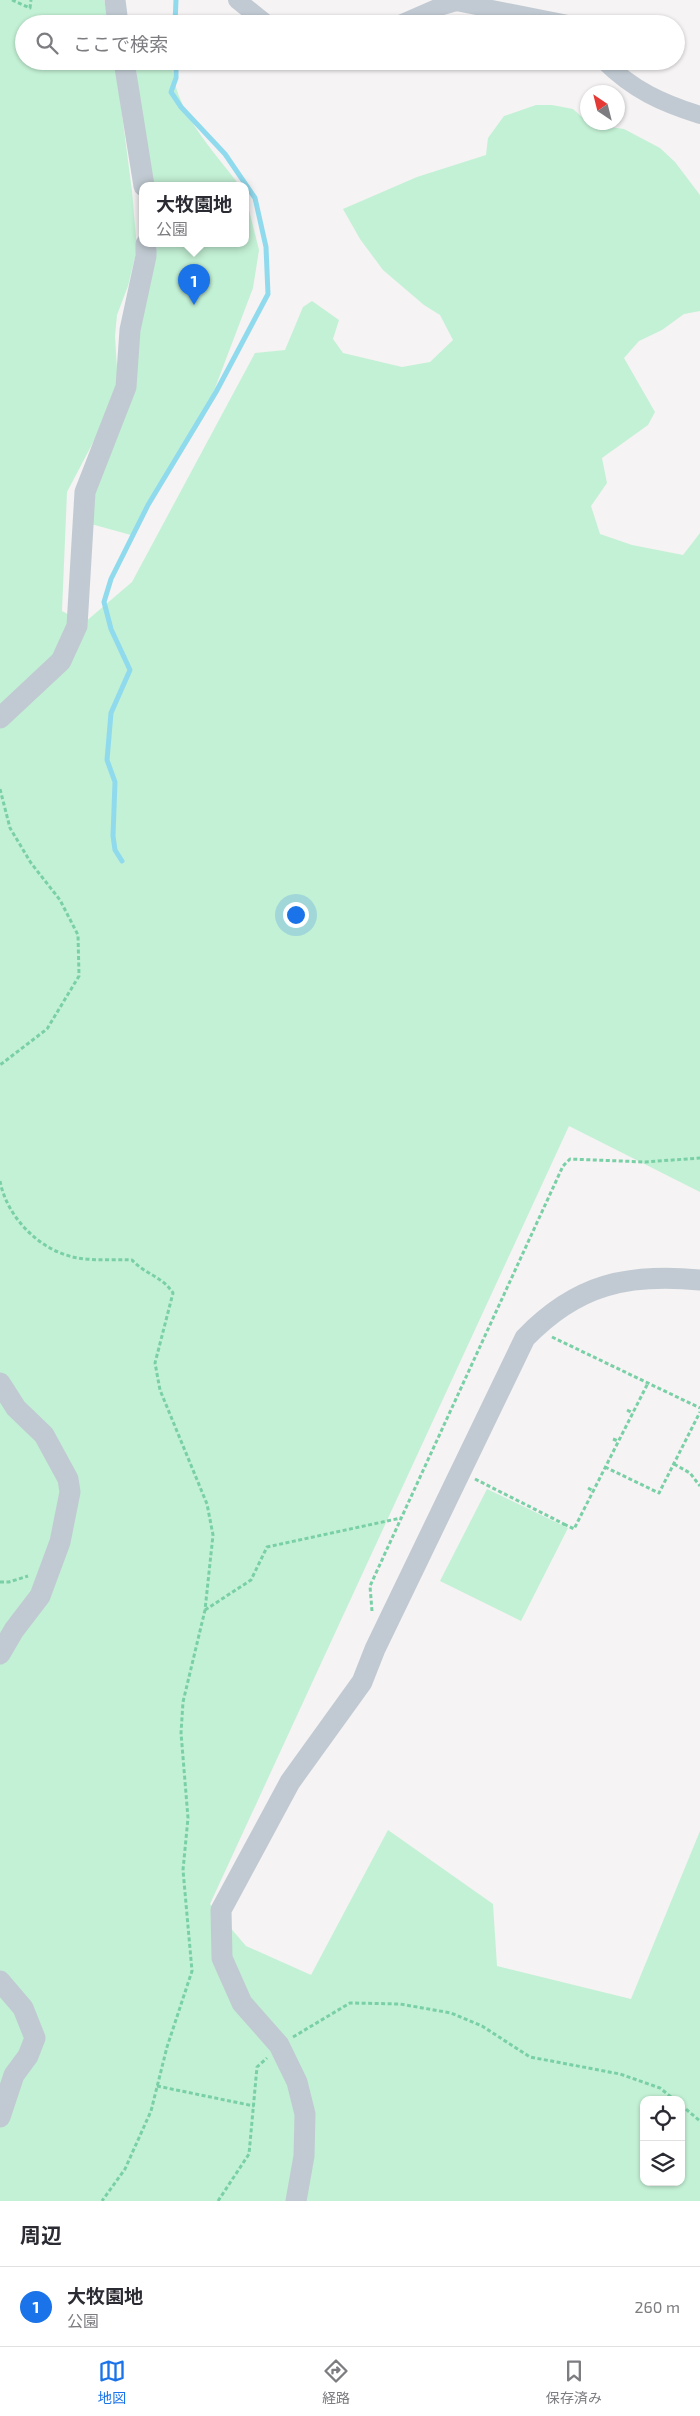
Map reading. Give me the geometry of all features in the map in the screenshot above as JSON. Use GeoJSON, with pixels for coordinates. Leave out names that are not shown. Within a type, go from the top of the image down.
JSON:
{"type":"FeatureCollection","features":[{"type":"Feature","properties":{"kind":"street"},"geometry":{"type":"LineString","coordinates":[[115,0],[117,15]]}},
{"type":"Feature","properties":{"kind":"street"},"geometry":{"type":"LineString","coordinates":[[237,0],[256,15]]}},
{"type":"Feature","properties":{"kind":"street"},"geometry":{"type":"LineString","coordinates":[[421,15],[456,2],[522,15]]}},
{"type":"Feature","properties":{"kind":"street"},"geometry":{"type":"LineString","coordinates":[[125,70],[143,182]]}},
{"type":"Feature","properties":{"kind":"street"},"geometry":{"type":"LineString","coordinates":[[615,70],[648,96],[700,115]]}},
{"type":"Feature","properties":{"kind":"street"},"geometry":{"type":"LineString","coordinates":[[0,718],[60,661],[77,626],[85,492],[126,387],[130,330],[146,256],[146,247]]}},
{"type":"Feature","properties":{"kind":"street"},"geometry":{"type":"LineString","coordinates":[[296,2201],[304,2156],[305,2114],[297,2082],[279,2045],[242,2003],[222,1958],[221,1910],[290,1782],[362,1682],[375,1649],[525,1338],[564,1303],[618,1281],[667,1277],[700,1280]]}},
{"type":"Feature","properties":{"kind":"street"},"geometry":{"type":"LineString","coordinates":[[0,1384],[16,1408],[44,1435],[68,1479],[70,1492],[60,1542],[40,1596],[14,1630],[0,1654]]}},
{"type":"Feature","properties":{"kind":"street"},"geometry":{"type":"LineString","coordinates":[[0,1982],[24,2008],[35,2038],[28,2056],[14,2074],[0,2117]]}},
{"type":"Feature","properties":{"kind":"path"},"geometry":{"type":"LineString","coordinates":[[12,0],[30,8],[32,0]]}},
{"type":"Feature","properties":{"kind":"path"},"geometry":{"type":"LineString","coordinates":[[0,789],[10,828],[30,863],[60,900],[78,935],[80,976],[47,1029],[0,1065]]}},
{"type":"Feature","properties":{"kind":"path"},"geometry":{"type":"LineString","coordinates":[[372,1616],[370,1586],[563,1166],[570,1160],[646,1162],[700,1158]]}},
{"type":"Feature","properties":{"kind":"path"},"geometry":{"type":"LineString","coordinates":[[0,1181],[2,1190],[21,1226],[48,1248],[78,1258],[132,1260],[141,1270],[165,1281],[173,1293],[155,1363],[160,1390],[207,1504],[212,1534],[205,1610],[183,1702],[181,1733],[188,1818],[183,1870],[192,1971],[167,2047],[151,2111],[125,2169],[102,2201]]}},
{"type":"Feature","properties":{"kind":"path"},"geometry":{"type":"LineString","coordinates":[[534,1328],[700,1408]]}},
{"type":"Feature","properties":{"kind":"path"},"geometry":{"type":"LineString","coordinates":[[461,1472],[574,1529],[648,1383]]}},
{"type":"Feature","properties":{"kind":"path"},"geometry":{"type":"LineString","coordinates":[[627,1410],[633,1413]]}},
{"type":"Feature","properties":{"kind":"path"},"geometry":{"type":"LineString","coordinates":[[606,1467],[659,1493],[700,1412]]}},
{"type":"Feature","properties":{"kind":"path"},"geometry":{"type":"LineString","coordinates":[[613,1439],[618,1441]]}},
{"type":"Feature","properties":{"kind":"path"},"geometry":{"type":"LineString","coordinates":[[674,1464],[690,1473],[700,1486]]}},
{"type":"Feature","properties":{"kind":"path"},"geometry":{"type":"LineString","coordinates":[[588,1488],[593,1491]]}},
{"type":"Feature","properties":{"kind":"path"},"geometry":{"type":"LineString","coordinates":[[205,1610],[251,1580],[268,1546],[402,1518]]}},
{"type":"Feature","properties":{"kind":"path"},"geometry":{"type":"LineString","coordinates":[[0,1582],[9,1582],[50,1569]]}},
{"type":"Feature","properties":{"kind":"path"},"geometry":{"type":"LineString","coordinates":[[218,2201],[250,2154],[258,2067],[279,2045],[350,2003],[400,2004],[451,2013],[482,2026],[530,2057],[620,2074],[660,2088],[670,2096]]}},
{"type":"Feature","properties":{"kind":"path"},"geometry":{"type":"LineString","coordinates":[[157,2086],[254,2106]]}},
{"type":"Feature","properties":{"kind":"path"},"geometry":{"type":"LineString","coordinates":[[685,2108],[700,2121]]}},
{"type":"Feature","properties":{"kind":"green space"},"geometry":{"type":"Polygon","coordinates":[[[0,0],[104,0],[108,15],[15,15],[15,70],[116,70],[132,191],[137,249],[128,286],[117,315],[115,336],[118,385],[98,433],[67,492],[62,611],[84,623],[132,582],[255,353],[285,350],[303,307],[312,301],[339,320],[333,339],[343,353],[402,367],[430,362],[453,340],[440,315],[424,305],[383,270],[360,239],[343,209],[417,177],[486,155],[488,138],[504,116],[536,105],[552,105],[573,109],[580,115],[580,130],[625,130],[660,148],[675,162],[700,195],[700,311],[684,314],[662,330],[639,341],[624,358],[655,412],[648,425],[602,458],[607,483],[591,506],[600,534],[632,545],[683,555],[700,533],[700,1192],[569,1126],[210,1904],[246,1946],[311,1975],[388,1830],[493,1904],[497,1966],[631,1999],[700,1831],[700,2201],[0,2201],[0,0]]]}},
{"type":"Feature","properties":{"kind":"green space"},"geometry":{"type":"Polygon","coordinates":[[[136,70],[173,70],[179,96],[186,112],[237,182],[150,182],[136,70]]]}},
{"type":"Feature","properties":{"kind":"green space"},"geometry":{"type":"Polygon","coordinates":[[[249,210],[259,250],[253,288],[204,417],[131,535],[91,524],[93,494],[147,272],[157,248],[249,247],[249,210]]]}},
{"type":"Feature","properties":{"kind":"green space"},"geometry":{"type":"Polygon","coordinates":[[[487,1489],[568,1528],[521,1621],[440,1581],[487,1489]]]}},
{"type":"Feature","properties":{"kind":"waterway"},"geometry":{"type":"LineString","coordinates":[[175,15],[176,0]]}},
{"type":"Feature","properties":{"kind":"waterway"},"geometry":{"type":"LineString","coordinates":[[176,70],[176,78],[171,92],[181,107],[225,154],[244,182]]}},
{"type":"Feature","properties":{"kind":"waterway"},"geometry":{"type":"LineString","coordinates":[[122,861],[115,850],[113,836],[115,782],[107,760],[111,713],[130,670],[111,629],[104,602],[111,579],[148,505],[216,392],[268,294],[266,247],[255,198],[249,189]]}},
{"type":"Feature","properties":{"kind":"place","name":"大牧園地"},"geometry":{"type":"Point","coordinates":[194,305]}}]}
